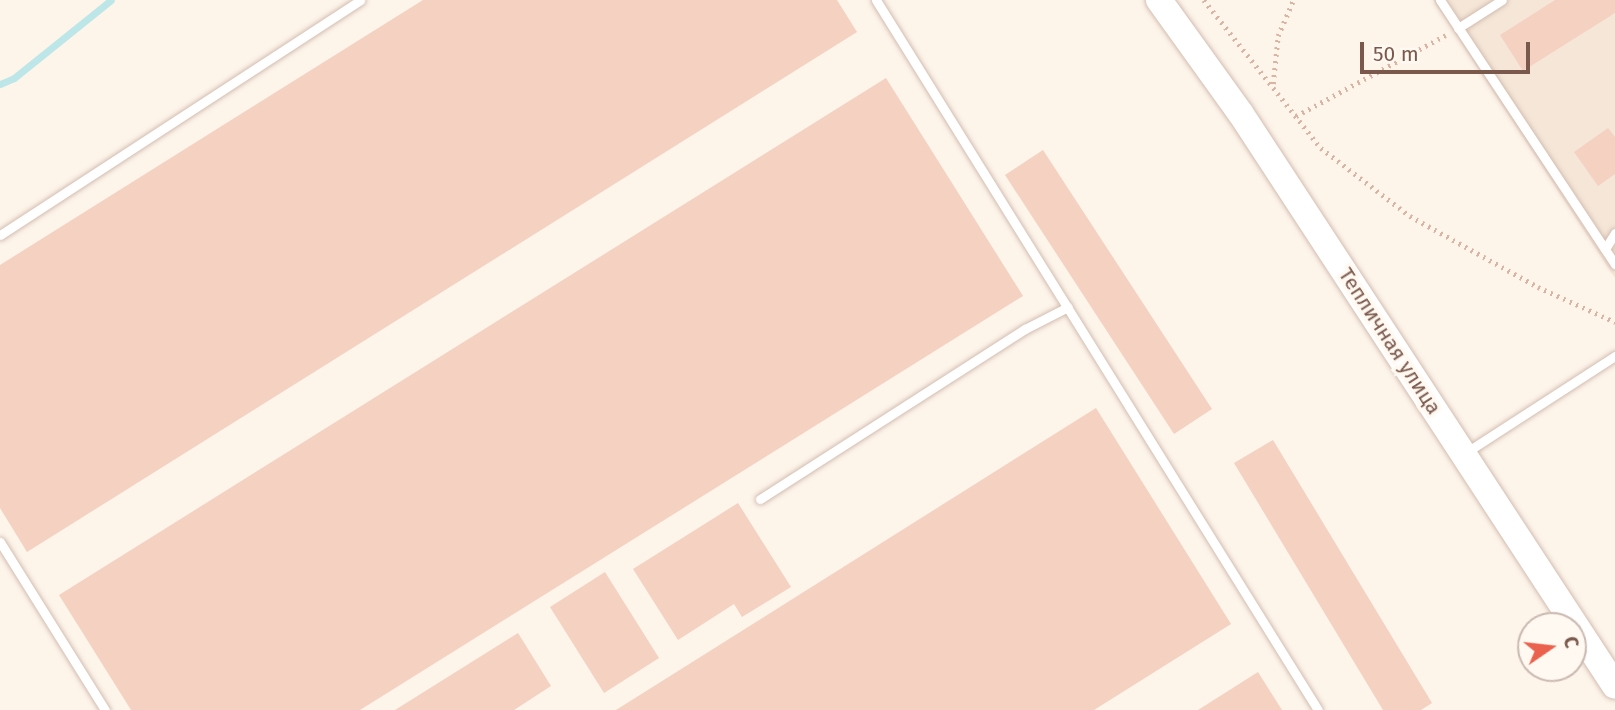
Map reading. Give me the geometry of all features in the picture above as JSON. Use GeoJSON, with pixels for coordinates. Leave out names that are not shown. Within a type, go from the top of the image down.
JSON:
{"type":"FeatureCollection","features":[{"type":"Feature","properties":{"kind":"street","name":"Тепличная улица"},"geometry":{"type":"LineString","coordinates":[[1159,0],[1241,114],[1615,686]]}},
{"type":"Feature","properties":{"kind":"lane"},"geometry":{"type":"LineString","coordinates":[[0,235],[360,0]]}},
{"type":"Feature","properties":{"kind":"lane"},"geometry":{"type":"LineString","coordinates":[[876,0],[1318,710]]}},
{"type":"Feature","properties":{"kind":"lane"},"geometry":{"type":"LineString","coordinates":[[1440,0],[1615,264]]}},
{"type":"Feature","properties":{"kind":"lane"},"geometry":{"type":"LineString","coordinates":[[1458,29],[1502,0]]}},
{"type":"Feature","properties":{"kind":"lane"},"geometry":{"type":"LineString","coordinates":[[1605,249],[1615,233]]}},
{"type":"Feature","properties":{"kind":"lane"},"geometry":{"type":"LineString","coordinates":[[760,499],[1025,330],[1068,307]]}},
{"type":"Feature","properties":{"kind":"lane"},"geometry":{"type":"LineString","coordinates":[[1463,454],[1615,356]]}},
{"type":"Feature","properties":{"kind":"lane"},"geometry":{"type":"LineString","coordinates":[[0,542],[105,710]]}},
{"type":"Feature","properties":{"kind":"path"},"geometry":{"type":"LineString","coordinates":[[1204,0],[1321,148],[1410,216],[1538,287],[1615,321]]}},
{"type":"Feature","properties":{"kind":"path"},"geometry":{"type":"LineString","coordinates":[[1273,85],[1278,36],[1293,0]]}},
{"type":"Feature","properties":{"kind":"path"},"geometry":{"type":"LineString","coordinates":[[1296,116],[1458,29]]}},
{"type":"Feature","properties":{"kind":"shaded area"},"geometry":{"type":"Polygon","coordinates":[[[1433,0],[1615,0],[1615,278],[1433,0]]]}},
{"type":"Feature","properties":{"kind":"building"},"geometry":{"type":"Polygon","coordinates":[[[423,0],[837,0],[857,32],[27,552],[0,508],[0,265],[423,0]]]}},
{"type":"Feature","properties":{"kind":"building"},"geometry":{"type":"Polygon","coordinates":[[[1555,0],[1615,0],[1615,13],[1523,71],[1500,35],[1555,0]]]}},
{"type":"Feature","properties":{"kind":"building"},"geometry":{"type":"Polygon","coordinates":[[[886,78],[1023,296],[360,710],[131,710],[59,595],[886,78]]]}},
{"type":"Feature","properties":{"kind":"building"},"geometry":{"type":"Polygon","coordinates":[[[1608,128],[1615,137],[1615,174],[1598,186],[1574,152],[1608,128]]]}},
{"type":"Feature","properties":{"kind":"building"},"geometry":{"type":"Polygon","coordinates":[[[1043,150],[1212,409],[1174,434],[1005,175],[1043,150]]]}},
{"type":"Feature","properties":{"kind":"building"},"geometry":{"type":"Polygon","coordinates":[[[1096,408],[1231,624],[1094,710],[616,710],[1096,408]]]}},
{"type":"Feature","properties":{"kind":"building"},"geometry":{"type":"Polygon","coordinates":[[[1273,440],[1432,703],[1421,710],[1383,710],[1234,463],[1273,440]]]}},
{"type":"Feature","properties":{"kind":"building"},"geometry":{"type":"Polygon","coordinates":[[[738,503],[791,587],[742,617],[734,604],[678,640],[633,569],[738,503]]]}},
{"type":"Feature","properties":{"kind":"building"},"geometry":{"type":"Polygon","coordinates":[[[605,572],[659,658],[604,693],[550,607],[605,572]]]}},
{"type":"Feature","properties":{"kind":"building"},"geometry":{"type":"Polygon","coordinates":[[[518,633],[551,686],[514,710],[395,710],[518,633]]]}},
{"type":"Feature","properties":{"kind":"building"},"geometry":{"type":"Polygon","coordinates":[[[1258,672],[1282,710],[1198,710],[1258,672]]]}},
{"type":"Feature","properties":{"kind":"waterway"},"geometry":{"type":"LineString","coordinates":[[0,84],[14,78],[111,0]]}}]}
